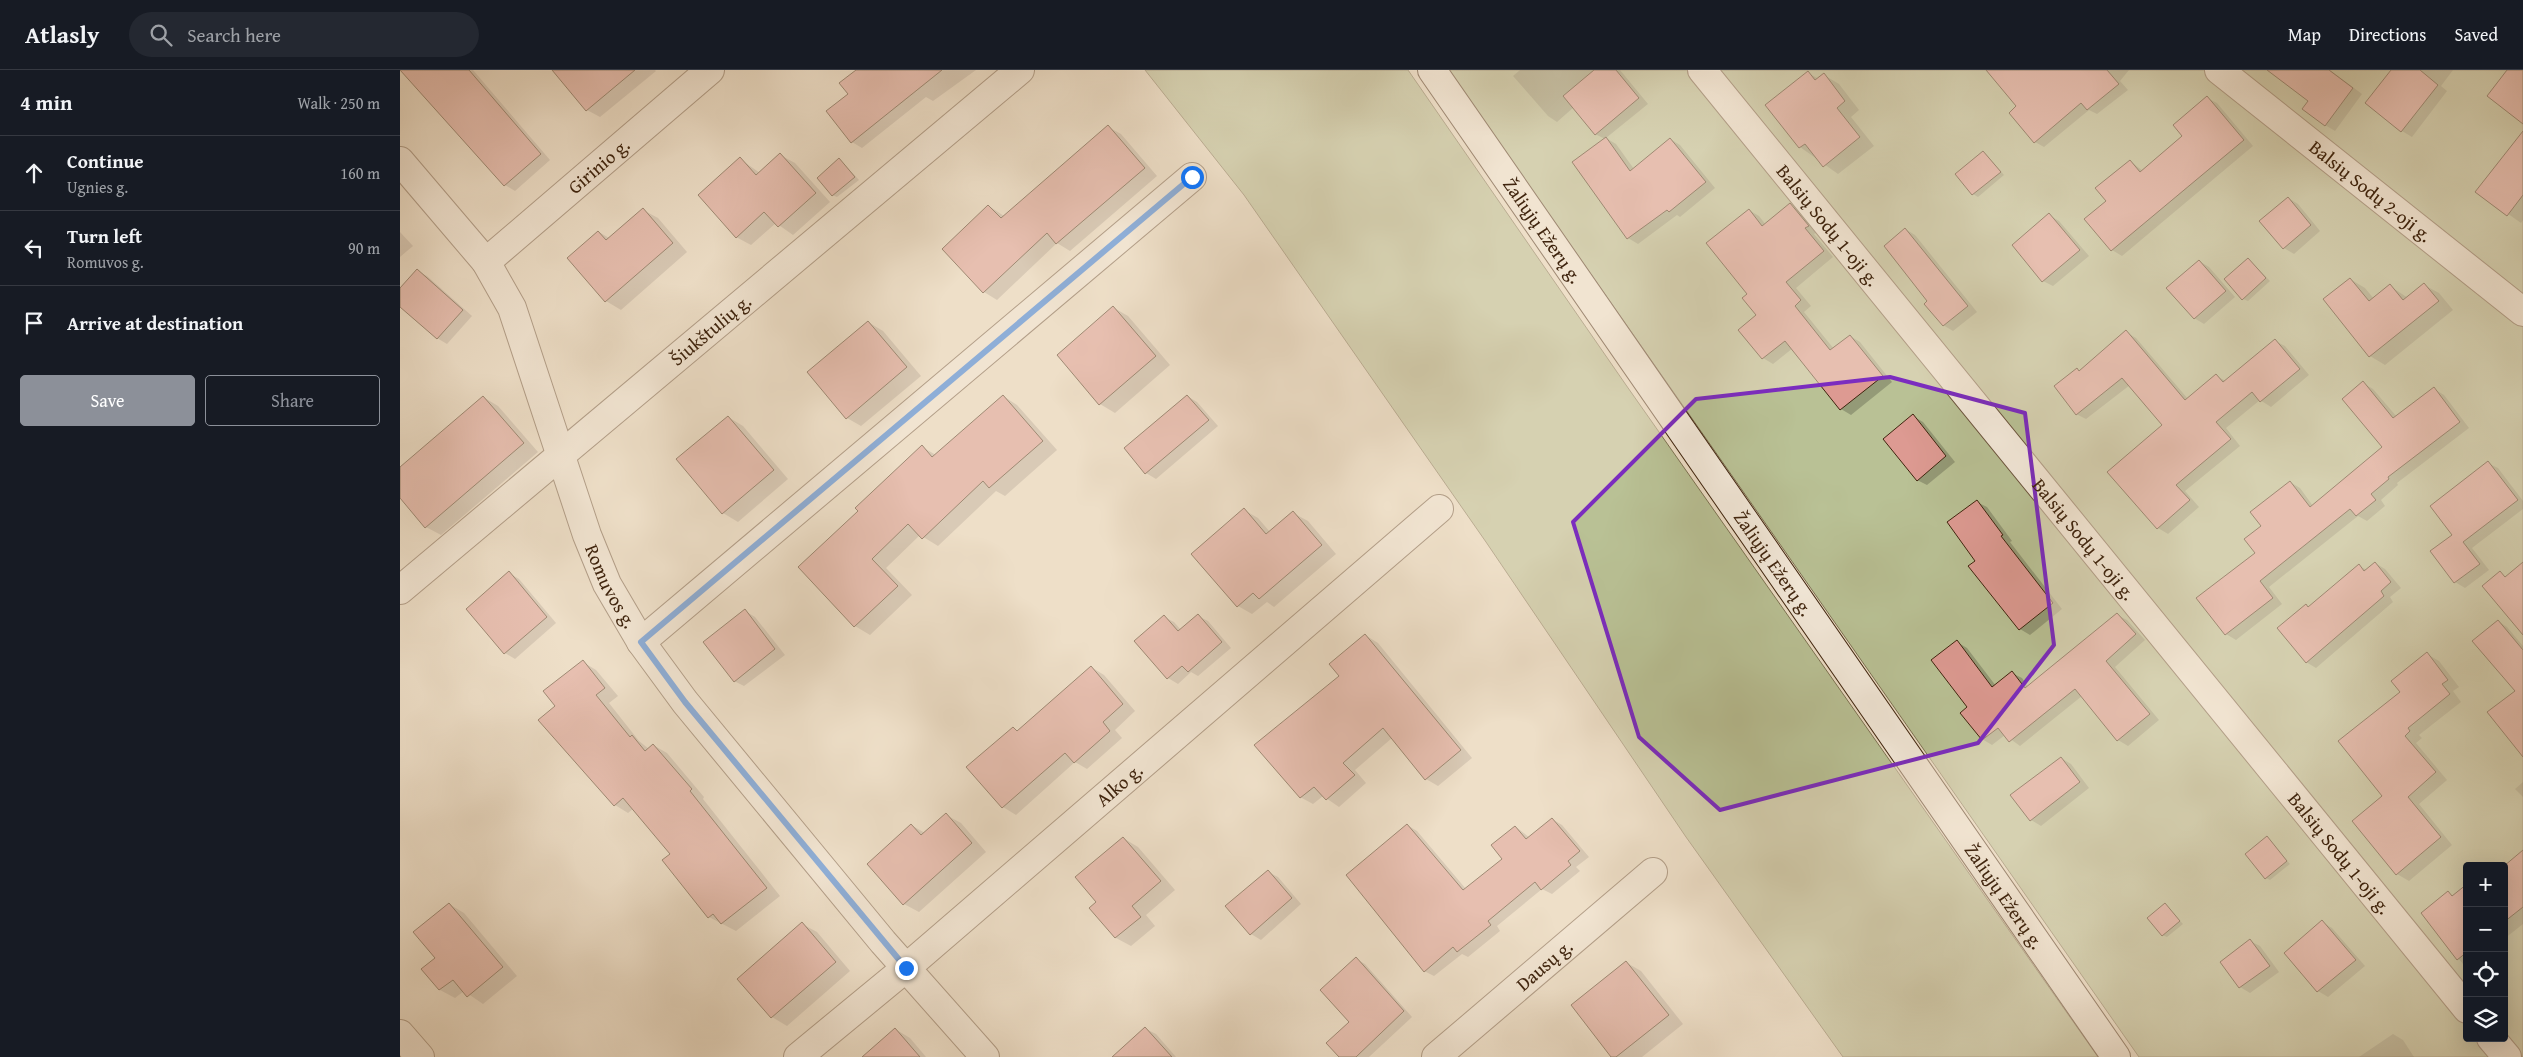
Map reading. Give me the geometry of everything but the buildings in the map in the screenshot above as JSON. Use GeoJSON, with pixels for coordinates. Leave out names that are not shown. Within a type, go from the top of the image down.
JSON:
{"type":"FeatureCollection","features":[{"type":"Feature","properties":{"kind":"street","name":"Girinio g."},"geometry":{"type":"LineString","coordinates":[[486,262],[710,70]]}},
{"type":"Feature","properties":{"kind":"street","name":"Šiukštulių g."},"geometry":{"type":"LineString","coordinates":[[400,590],[1020,70]]}},
{"type":"Feature","properties":{"kind":"street","name":"Žaliųjų Ežerų g."},"geometry":{"type":"LineString","coordinates":[[1432,70],[2116,1057]]}},
{"type":"Feature","properties":{"kind":"street","name":"Balsių Sodų 1-oji g."},"geometry":{"type":"LineString","coordinates":[[1702,70],[2463,1004]]}},
{"type":"Feature","properties":{"kind":"street","name":"Balsių Sodų 2-oji g."},"geometry":{"type":"LineString","coordinates":[[2219,70],[2523,312]]}},
{"type":"Feature","properties":{"kind":"street","name":"Romuvos g."},"geometry":{"type":"LineString","coordinates":[[400,161],[486,262],[512,308],[562,453],[587,535],[607,584],[641,642],[685,702],[906,968],[985,1057]]}},
{"type":"Feature","properties":{"kind":"street"},"geometry":{"type":"LineString","coordinates":[[641,642],[1192,177]]}},
{"type":"Feature","properties":{"kind":"street","name":"Alko g."},"geometry":{"type":"LineString","coordinates":[[798,1057],[906,968],[1439,510]]}},
{"type":"Feature","properties":{"kind":"street","name":"Dausų g."},"geometry":{"type":"LineString","coordinates":[[1436,1057],[1653,872]]}},
{"type":"Feature","properties":{"kind":"street"},"geometry":{"type":"LineString","coordinates":[[400,1034],[420,1057]]}},
{"type":"Feature","properties":{"kind":"street"},"geometry":{"type":"LineString","coordinates":[[2494,1042],[2507,1057]]}},
{"type":"Feature","properties":{"kind":"highlighted area"},"geometry":{"type":"Polygon","coordinates":[[[1890,377],[2025,413],[2054,645],[1978,743],[1720,810],[1639,737],[1573,522],[1696,399],[1890,377]]]}},
{"type":"Feature","properties":{"kind":"green space"},"geometry":{"type":"Polygon","coordinates":[[[1145,70],[1408,70],[1626,385],[2098,1057],[1843,1057],[1686,837],[1486,542],[1244,195],[1145,70]]]}},
{"type":"Feature","properties":{"kind":"green space"},"geometry":{"type":"Polygon","coordinates":[[[1448,70],[2523,70],[2523,1057],[2139,1057],[1448,70]]]}},
{"type":"Feature","properties":{"kind":"route"},"geometry":{"type":"LineString","coordinates":[[906,968],[685,702],[641,642],[1192,177]]}}]}
